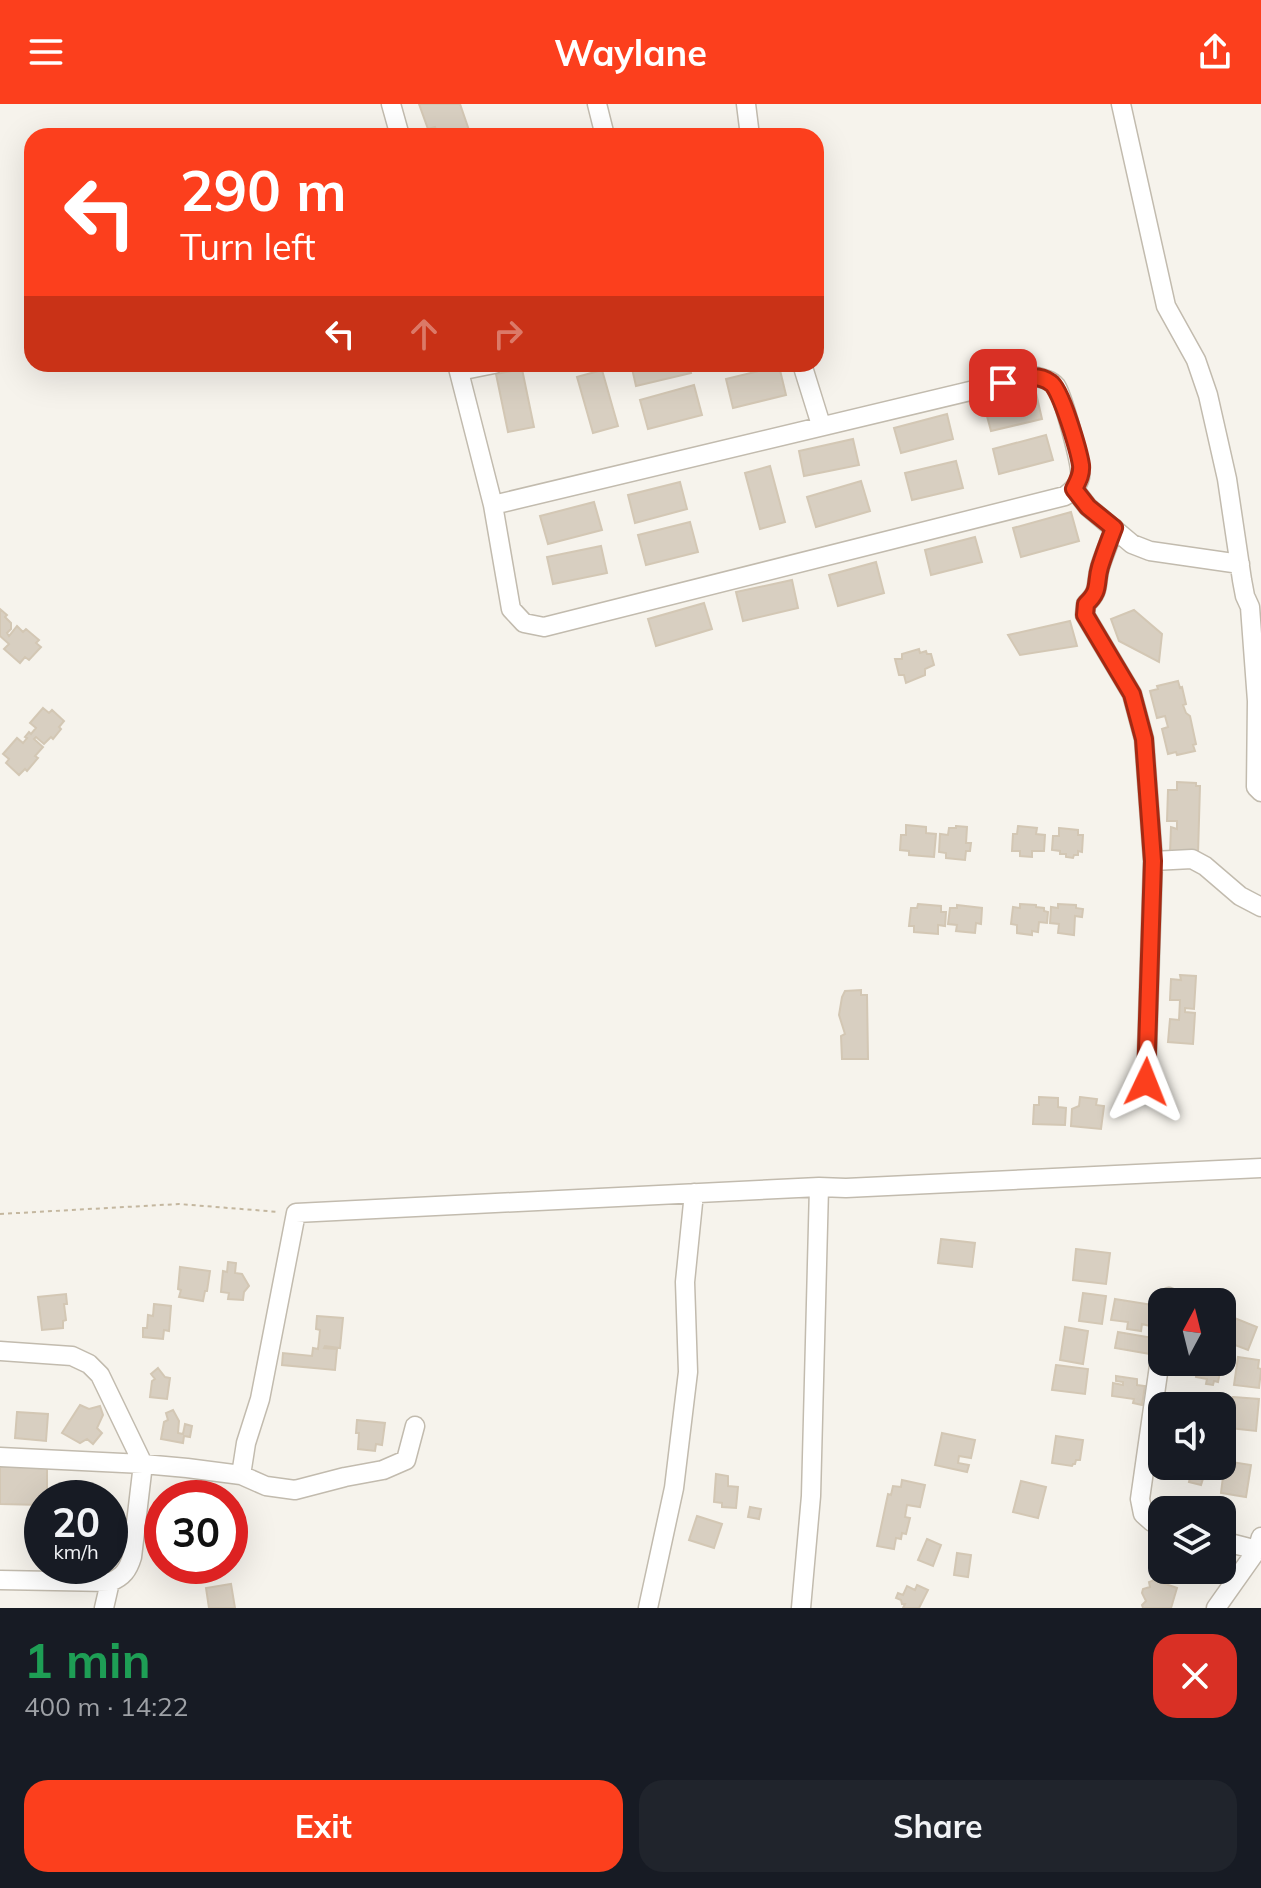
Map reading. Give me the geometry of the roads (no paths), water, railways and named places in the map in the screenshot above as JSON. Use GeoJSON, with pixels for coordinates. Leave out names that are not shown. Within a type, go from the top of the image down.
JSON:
{"type":"FeatureCollection","features":[{"type":"Feature","properties":{"kind":"street"},"geometry":{"type":"LineString","coordinates":[[391,104],[398,128]]}},
{"type":"Feature","properties":{"kind":"street"},"geometry":{"type":"LineString","coordinates":[[597,104],[603,128]]}},
{"type":"Feature","properties":{"kind":"street"},"geometry":{"type":"LineString","coordinates":[[746,104],[749,128]]}},
{"type":"Feature","properties":{"kind":"street"},"geometry":{"type":"LineString","coordinates":[[1121,104],[1166,306],[1196,360],[1208,395],[1227,479],[1240,564],[1253,596],[1250,607],[1259,701],[1256,787],[1261,792]]}},
{"type":"Feature","properties":{"kind":"street"},"geometry":{"type":"LineString","coordinates":[[459,372],[493,505],[511,609],[524,623],[544,627],[1065,496],[1074,489],[1080,478],[1081,465],[1055,385],[1033,376],[493,505]]}},
{"type":"Feature","properties":{"kind":"street"},"geometry":{"type":"LineString","coordinates":[[804,372],[821,425]]}},
{"type":"Feature","properties":{"kind":"street"},"geometry":{"type":"LineString","coordinates":[[1074,489],[1088,507],[1132,544],[1150,551],[1240,564]]}},
{"type":"Feature","properties":{"kind":"street"},"geometry":{"type":"LineString","coordinates":[[1114,528],[1098,572],[1098,587],[1094,597],[1086,604],[1085,615],[1132,694],[1144,739],[1153,861],[1146,1082]]}},
{"type":"Feature","properties":{"kind":"street"},"geometry":{"type":"LineString","coordinates":[[1153,861],[1192,859],[1240,896],[1261,907]]}},
{"type":"Feature","properties":{"kind":"street"},"geometry":{"type":"LineString","coordinates":[[241,1475],[246,1443],[260,1399],[296,1213],[846,1188],[1260,1163]]}},
{"type":"Feature","properties":{"kind":"street"},"geometry":{"type":"LineString","coordinates":[[801,1608],[811,1496],[819,1187]]}},
{"type":"Feature","properties":{"kind":"street"},"geometry":{"type":"LineString","coordinates":[[648,1608],[674,1488],[688,1372],[685,1282],[694,1193]]}},
{"type":"Feature","properties":{"kind":"street"},"geometry":{"type":"LineString","coordinates":[[0,1351],[72,1356],[89,1364],[100,1375],[143,1464],[128,1570]]}},
{"type":"Feature","properties":{"kind":"street"},"geometry":{"type":"LineString","coordinates":[[1148,1518],[1143,1514],[1140,1499],[1158,1376]]}},
{"type":"Feature","properties":{"kind":"street"},"geometry":{"type":"LineString","coordinates":[[0,1457],[143,1464],[241,1475],[266,1486],[295,1490],[383,1470],[406,1460],[415,1426]]}},
{"type":"Feature","properties":{"kind":"street"},"geometry":{"type":"LineString","coordinates":[[1216,1608],[1259,1544],[1236,1542]]}},
{"type":"Feature","properties":{"kind":"street"},"geometry":{"type":"LineString","coordinates":[[0,1580],[24,1580]]}},
{"type":"Feature","properties":{"kind":"street"},"geometry":{"type":"LineString","coordinates":[[104,1608],[110,1584]]}}]}
